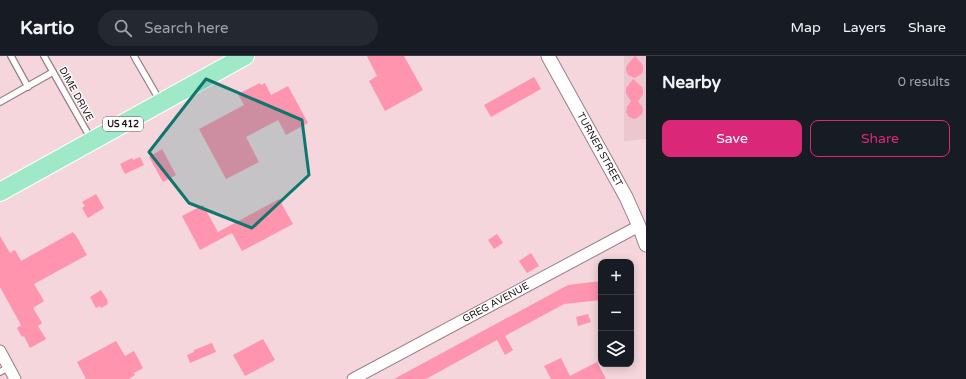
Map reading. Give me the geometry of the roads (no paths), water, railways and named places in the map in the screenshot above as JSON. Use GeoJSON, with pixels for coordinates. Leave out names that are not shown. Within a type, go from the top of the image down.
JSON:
{"type":"FeatureCollection","features":[{"type":"Feature","properties":{"kind":"highway","name":"US 412"},"geometry":{"type":"LineString","coordinates":[[0,192],[245,56]]}},
{"type":"Feature","properties":{"kind":"street","name":"TURNER STREET"},"geometry":{"type":"LineString","coordinates":[[548,56],[626,197],[646,245]]}},
{"type":"Feature","properties":{"kind":"street","name":"GREG AVENUE"},"geometry":{"type":"LineString","coordinates":[[353,379],[639,226]]}},
{"type":"Feature","properties":{"kind":"street"},"geometry":{"type":"LineString","coordinates":[[0,351],[4,369],[15,379]]}},
{"type":"Feature","properties":{"kind":"lane"},"geometry":{"type":"LineString","coordinates":[[11,56],[28,86]]}},
{"type":"Feature","properties":{"kind":"lane","name":"DIME DRIVE"},"geometry":{"type":"LineString","coordinates":[[44,56],[92,141]]}},
{"type":"Feature","properties":{"kind":"lane"},"geometry":{"type":"LineString","coordinates":[[134,56],[161,103]]}},
{"type":"Feature","properties":{"kind":"lane"},"geometry":{"type":"LineString","coordinates":[[0,102],[53,72]]}}]}
